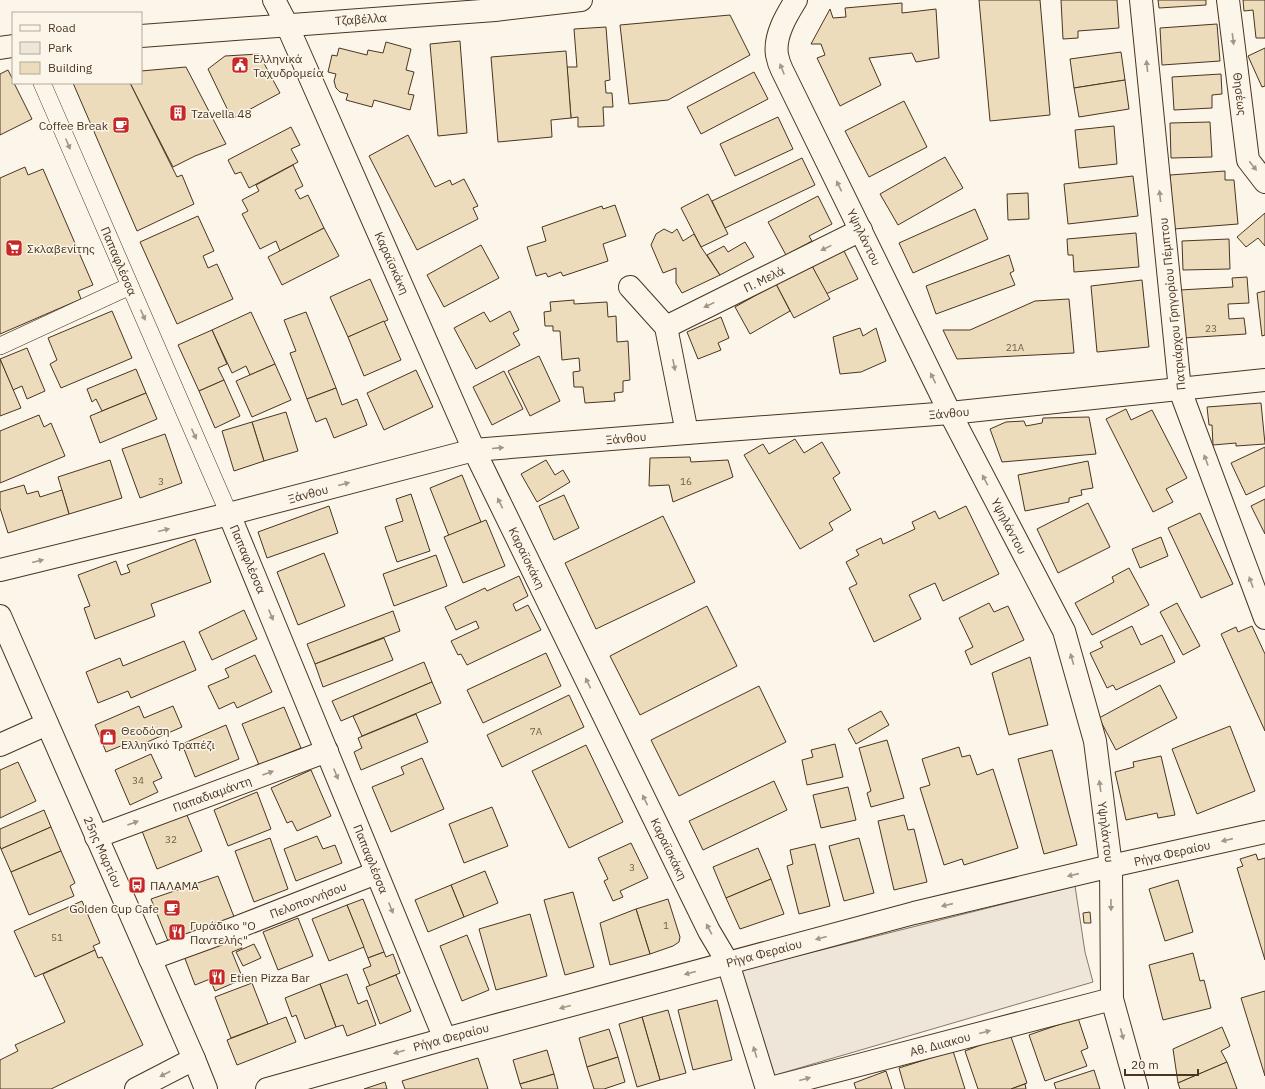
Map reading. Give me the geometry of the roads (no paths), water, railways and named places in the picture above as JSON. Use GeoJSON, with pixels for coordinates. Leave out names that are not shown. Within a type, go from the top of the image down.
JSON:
{"type":"FeatureCollection","features":[{"type":"Feature","properties":{"kind":"street","name":"Καραϊσκάκη"},"geometry":{"type":"LineString","coordinates":[[274,0],[287,25],[474,450],[709,931],[728,963],[767,1089]]}},
{"type":"Feature","properties":{"kind":"street","name":"Τζαβέλλα"},"geometry":{"type":"LineString","coordinates":[[142,36],[287,25],[492,5],[581,0]]}},
{"type":"Feature","properties":{"kind":"street","name":"Υψηλάντου"},"geometry":{"type":"LineString","coordinates":[[796,0],[781,29],[777,47],[777,56],[782,70],[950,413],[1064,632],[1095,741],[1111,866],[1112,998],[1137,1089]]}},
{"type":"Feature","properties":{"kind":"street","name":"Πατριάρχου Γρηγορίου Πέμπτου"},"geometry":{"type":"LineString","coordinates":[[1141,0],[1180,390],[1265,618]]}},
{"type":"Feature","properties":{"kind":"street","name":"Θησέως"},"geometry":{"type":"LineString","coordinates":[[1228,0],[1248,160],[1265,182]]}},
{"type":"Feature","properties":{"kind":"street"},"geometry":{"type":"LineString","coordinates":[[0,48],[12,46]]}},
{"type":"Feature","properties":{"kind":"street","name":"Παπαφλέσσα"},"geometry":{"type":"LineString","coordinates":[[42,84],[229,514],[445,1039]]}},
{"type":"Feature","properties":{"kind":"street","name":"Π. Μελά"},"geometry":{"type":"LineString","coordinates":[[666,327],[861,230]]}},
{"type":"Feature","properties":{"kind":"street"},"geometry":{"type":"LineString","coordinates":[[0,346],[130,286]]}},
{"type":"Feature","properties":{"kind":"street"},"geometry":{"type":"LineString","coordinates":[[630,288],[666,327],[686,433]]}},
{"type":"Feature","properties":{"kind":"street","name":"Ξάνθου"},"geometry":{"type":"LineString","coordinates":[[0,570],[229,514],[474,450],[950,413],[1265,380]]}},
{"type":"Feature","properties":{"kind":"street","name":"25ης Μαρτίου"},"geometry":{"type":"LineString","coordinates":[[0,616],[206,1089]]}},
{"type":"Feature","properties":{"kind":"street"},"geometry":{"type":"LineString","coordinates":[[0,745],[47,724]]}},
{"type":"Feature","properties":{"kind":"street","name":"Παπαδιαμάντη"},"geometry":{"type":"LineString","coordinates":[[96,837],[327,750]]}},
{"type":"Feature","properties":{"kind":"street","name":"Ρήγα Φεραίου"},"geometry":{"type":"LineString","coordinates":[[267,1089],[445,1039],[914,913],[1111,866],[1265,832]]}},
{"type":"Feature","properties":{"kind":"street","name":"Πελοποννήσου"},"geometry":{"type":"LineString","coordinates":[[150,958],[238,927],[376,873]]}},
{"type":"Feature","properties":{"kind":"street","name":"Αθ. Διιακου"},"geometry":{"type":"LineString","coordinates":[[767,1089],[1112,998]]}},
{"type":"Feature","properties":{"kind":"street"},"geometry":{"type":"LineString","coordinates":[[136,1089],[194,1059]]}},
{"type":"Feature","properties":{"kind":"place","name":"Ελληνικά Ταχυδρομεία"},"geometry":{"type":"Point","coordinates":[240,65]}},
{"type":"Feature","properties":{"kind":"place","name":"Tzavella 48"},"geometry":{"type":"Point","coordinates":[178,113]}},
{"type":"Feature","properties":{"kind":"place","name":"Coffee Break"},"geometry":{"type":"Point","coordinates":[121,125]}},
{"type":"Feature","properties":{"kind":"place","name":"Σκλαβενίτης"},"geometry":{"type":"Point","coordinates":[14,248]}},
{"type":"Feature","properties":{"kind":"place","name":"Θεοδόση Ελληνικό Τραπέζι"},"geometry":{"type":"Point","coordinates":[108,737]}},
{"type":"Feature","properties":{"kind":"place","name":"ΠΑΛΑΜΑ"},"geometry":{"type":"Point","coordinates":[137,885]}},
{"type":"Feature","properties":{"kind":"place","name":"Golden Cup Cafe"},"geometry":{"type":"Point","coordinates":[172,908]}},
{"type":"Feature","properties":{"kind":"place","name":"Γυράδικο \"Ο Παντελής\""},"geometry":{"type":"Point","coordinates":[177,932]}},
{"type":"Feature","properties":{"kind":"place","name":"Etien Pizza Bar"},"geometry":{"type":"Point","coordinates":[217,977]}}]}
